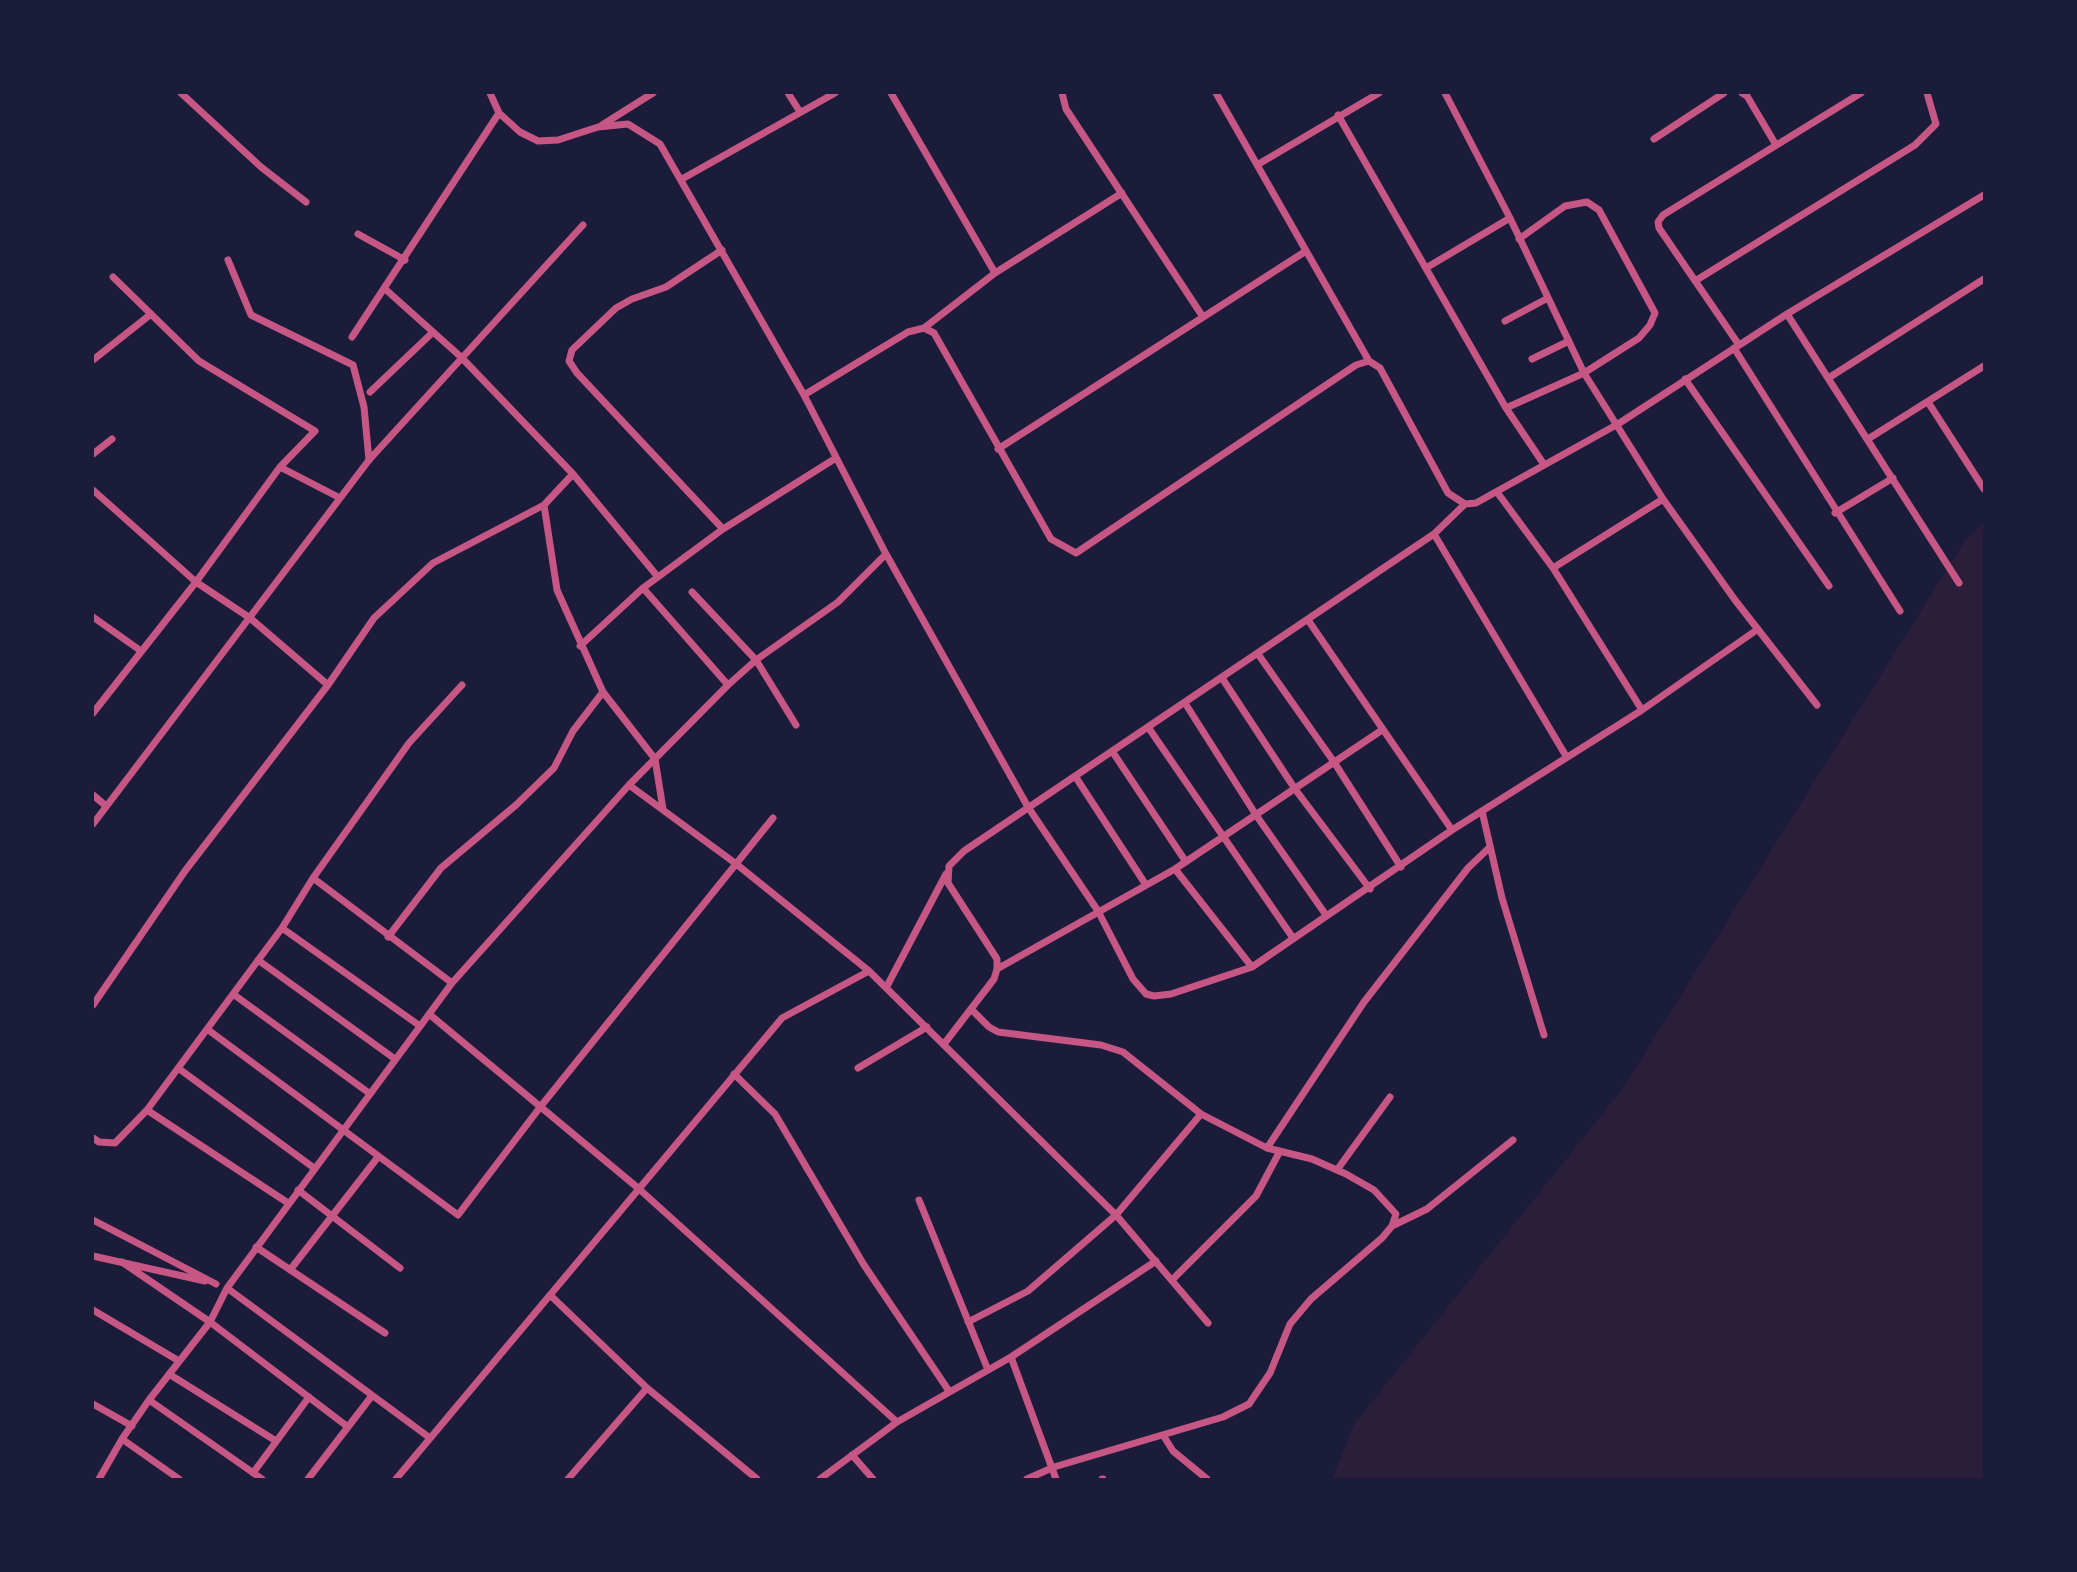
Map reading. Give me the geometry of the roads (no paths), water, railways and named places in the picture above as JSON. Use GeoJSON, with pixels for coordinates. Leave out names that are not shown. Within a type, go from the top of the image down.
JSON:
{"type":"FeatureCollection","features":[{"type":"Feature","properties":{"kind":"street"},"geometry":{"type":"LineString","coordinates":[[181,93],[261,167],[306,202]]}},
{"type":"Feature","properties":{"kind":"street"},"geometry":{"type":"LineString","coordinates":[[490,93],[499,113],[520,132],[538,141],[558,140],[598,127],[628,124],[660,144],[804,395],[886,554],[1028,807],[1098,911],[1133,979],[1146,994],[1171,994],[1252,967],[1326,915],[1370,889],[1452,830],[1642,710],[1758,629]]}},
{"type":"Feature","properties":{"kind":"street"},"geometry":{"type":"LineString","coordinates":[[598,127],[653,93]]}},
{"type":"Feature","properties":{"kind":"street"},"geometry":{"type":"LineString","coordinates":[[788,93],[800,112]]}},
{"type":"Feature","properties":{"kind":"street"},"geometry":{"type":"LineString","coordinates":[[682,179],[835,93]]}},
{"type":"Feature","properties":{"kind":"street"},"geometry":{"type":"LineString","coordinates":[[891,93],[995,273]]}},
{"type":"Feature","properties":{"kind":"street"},"geometry":{"type":"LineString","coordinates":[[1062,93],[1066,109],[1203,317]]}},
{"type":"Feature","properties":{"kind":"street"},"geometry":{"type":"LineString","coordinates":[[1216,93],[1369,361],[1380,368],[1448,494],[1465,504],[1476,503],[1543,463],[1618,424],[1787,314],[1984,195]]}},
{"type":"Feature","properties":{"kind":"street"},"geometry":{"type":"LineString","coordinates":[[1258,165],[1379,93]]}},
{"type":"Feature","properties":{"kind":"street"},"geometry":{"type":"LineString","coordinates":[[1445,93],[1510,218],[1584,373],[1663,499],[1817,705]]}},
{"type":"Feature","properties":{"kind":"street"},"geometry":{"type":"LineString","coordinates":[[1654,139],[1724,93]]}},
{"type":"Feature","properties":{"kind":"street"},"geometry":{"type":"LineString","coordinates":[[1742,93],[1747,96],[1776,145]]}},
{"type":"Feature","properties":{"kind":"street"},"geometry":{"type":"LineString","coordinates":[[1861,93],[1663,215],[1658,222],[1659,228],[1736,347],[1835,513],[1900,611]]}},
{"type":"Feature","properties":{"kind":"street"},"geometry":{"type":"LineString","coordinates":[[1695,281],[1915,145],[1936,124],[1927,93]]}},
{"type":"Feature","properties":{"kind":"street"},"geometry":{"type":"LineString","coordinates":[[352,337],[499,113]]}},
{"type":"Feature","properties":{"kind":"street"},"geometry":{"type":"LineString","coordinates":[[1338,115],[1506,408],[1543,463]]}},
{"type":"Feature","properties":{"kind":"street"},"geometry":{"type":"LineString","coordinates":[[804,395],[908,332],[925,328],[995,273],[1122,193]]}},
{"type":"Feature","properties":{"kind":"street"},"geometry":{"type":"LineString","coordinates":[[1506,408],[1584,373],[1639,338],[1650,325],[1655,313],[1599,211],[1587,202],[1565,206],[1519,239]]}},
{"type":"Feature","properties":{"kind":"street"},"geometry":{"type":"LineString","coordinates":[[1426,268],[1510,218]]}},
{"type":"Feature","properties":{"kind":"street"},"geometry":{"type":"LineString","coordinates":[[93,824],[369,460],[583,225]]}},
{"type":"Feature","properties":{"kind":"street"},"geometry":{"type":"LineString","coordinates":[[358,234],[405,260]]}},
{"type":"Feature","properties":{"kind":"street"},"geometry":{"type":"LineString","coordinates":[[722,250],[666,287],[643,294],[616,308],[572,350],[569,361],[723,529]]}},
{"type":"Feature","properties":{"kind":"street"},"geometry":{"type":"LineString","coordinates":[[999,449],[1306,251]]}},
{"type":"Feature","properties":{"kind":"street"},"geometry":{"type":"LineString","coordinates":[[228,260],[251,315],[353,365],[364,407],[369,460]]}},
{"type":"Feature","properties":{"kind":"street"},"geometry":{"type":"LineString","coordinates":[[93,713],[196,582],[280,467],[315,430],[199,361],[113,277]]}},
{"type":"Feature","properties":{"kind":"street"},"geometry":{"type":"LineString","coordinates":[[1830,377],[1984,279]]}},
{"type":"Feature","properties":{"kind":"street"},"geometry":{"type":"LineString","coordinates":[[384,288],[432,334],[461,357],[573,474],[658,577]]}},
{"type":"Feature","properties":{"kind":"street"},"geometry":{"type":"LineString","coordinates":[[1505,321],[1548,298]]}},
{"type":"Feature","properties":{"kind":"street"},"geometry":{"type":"LineString","coordinates":[[93,360],[151,314]]}},
{"type":"Feature","properties":{"kind":"street"},"geometry":{"type":"LineString","coordinates":[[1787,314],[1830,377],[1959,583]]}},
{"type":"Feature","properties":{"kind":"street"},"geometry":{"type":"LineString","coordinates":[[925,328],[934,333],[1051,539],[1076,553],[1345,373],[1369,361]]}},
{"type":"Feature","properties":{"kind":"street"},"geometry":{"type":"LineString","coordinates":[[370,392],[432,334]]}},
{"type":"Feature","properties":{"kind":"street"},"geometry":{"type":"LineString","coordinates":[[1532,359],[1569,341]]}},
{"type":"Feature","properties":{"kind":"street"},"geometry":{"type":"LineString","coordinates":[[1868,439],[1984,366]]}},
{"type":"Feature","properties":{"kind":"street"},"geometry":{"type":"LineString","coordinates":[[1685,379],[1829,586]]}},
{"type":"Feature","properties":{"kind":"street"},"geometry":{"type":"LineString","coordinates":[[1928,402],[1984,489]]}},
{"type":"Feature","properties":{"kind":"street"},"geometry":{"type":"LineString","coordinates":[[93,454],[112,439]]}},
{"type":"Feature","properties":{"kind":"street"},"geometry":{"type":"LineString","coordinates":[[580,646],[643,588],[723,529],[836,458]]}},
{"type":"Feature","properties":{"kind":"street"},"geometry":{"type":"LineString","coordinates":[[280,467],[340,498]]}},
{"type":"Feature","properties":{"kind":"street"},"geometry":{"type":"LineString","coordinates":[[93,1005],[185,871],[328,685],[374,618],[433,563],[544,505],[573,474]]}},
{"type":"Feature","properties":{"kind":"street"},"geometry":{"type":"LineString","coordinates":[[1835,513],[1893,478]]}},
{"type":"Feature","properties":{"kind":"street"},"geometry":{"type":"LineString","coordinates":[[93,489],[196,582],[250,618],[328,685]]}},
{"type":"Feature","properties":{"kind":"street"},"geometry":{"type":"LineString","coordinates":[[1497,492],[1553,568],[1642,710]]}},
{"type":"Feature","properties":{"kind":"street"},"geometry":{"type":"LineString","coordinates":[[1553,568],[1663,499]]}},
{"type":"Feature","properties":{"kind":"street"},"geometry":{"type":"LineString","coordinates":[[886,988],[947,872],[964,850],[1434,534],[1465,504]]}},
{"type":"Feature","properties":{"kind":"street"},"geometry":{"type":"LineString","coordinates":[[544,505],[557,590],[603,692],[655,758],[664,810]]}},
{"type":"Feature","properties":{"kind":"street"},"geometry":{"type":"LineString","coordinates":[[1434,534],[1566,756]]}},
{"type":"Feature","properties":{"kind":"street"},"geometry":{"type":"LineString","coordinates":[[99,1479],[149,1400],[209,1322],[227,1287],[452,983],[629,785],[728,685],[756,660],[838,602],[886,554]]}},
{"type":"Feature","properties":{"kind":"street"},"geometry":{"type":"LineString","coordinates":[[643,588],[728,685]]}},
{"type":"Feature","properties":{"kind":"street"},"geometry":{"type":"LineString","coordinates":[[692,592],[756,660],[796,726]]}},
{"type":"Feature","properties":{"kind":"street"},"geometry":{"type":"LineString","coordinates":[[93,617],[141,652]]}},
{"type":"Feature","properties":{"kind":"street"},"geometry":{"type":"LineString","coordinates":[[1308,620],[1452,830]]}},
{"type":"Feature","properties":{"kind":"street"},"geometry":{"type":"LineString","coordinates":[[1258,654],[1334,762],[1401,867]]}},
{"type":"Feature","properties":{"kind":"street"},"geometry":{"type":"LineString","coordinates":[[1222,678],[1295,789],[1370,889]]}},
{"type":"Feature","properties":{"kind":"street"},"geometry":{"type":"LineString","coordinates":[[93,1138],[99,1142],[115,1143],[147,1110],[282,928],[313,878],[410,743],[462,685]]}},
{"type":"Feature","properties":{"kind":"street"},"geometry":{"type":"LineString","coordinates":[[388,937],[441,868],[516,805],[554,768],[573,731],[603,692]]}},
{"type":"Feature","properties":{"kind":"street"},"geometry":{"type":"LineString","coordinates":[[1185,703],[1256,815],[1326,915]]}},
{"type":"Feature","properties":{"kind":"street"},"geometry":{"type":"LineString","coordinates":[[1148,727],[1293,939]]}},
{"type":"Feature","properties":{"kind":"street"},"geometry":{"type":"LineString","coordinates":[[997,969],[1175,869],[1382,730]]}},
{"type":"Feature","properties":{"kind":"street"},"geometry":{"type":"LineString","coordinates":[[1112,751],[1186,862]]}},
{"type":"Feature","properties":{"kind":"street"},"geometry":{"type":"LineString","coordinates":[[1075,776],[1146,885]]}},
{"type":"Feature","properties":{"kind":"street"},"geometry":{"type":"LineString","coordinates":[[629,785],[736,863],[869,971],[1116,1215],[1208,1323]]}},
{"type":"Feature","properties":{"kind":"street"},"geometry":{"type":"LineString","coordinates":[[93,795],[106,806]]}},
{"type":"Feature","properties":{"kind":"street"},"geometry":{"type":"LineString","coordinates":[[1482,811],[1502,898],[1544,1035]]}},
{"type":"Feature","properties":{"kind":"street"},"geometry":{"type":"LineString","coordinates":[[206,1029],[458,1215],[541,1106],[773,818]]}},
{"type":"Feature","properties":{"kind":"street"},"geometry":{"type":"LineString","coordinates":[[1267,1148],[1363,1002],[1468,868],[1490,847]]}},
{"type":"Feature","properties":{"kind":"street"},"geometry":{"type":"LineString","coordinates":[[1175,869],[1252,967]]}},
{"type":"Feature","properties":{"kind":"street"},"geometry":{"type":"LineString","coordinates":[[944,1044],[994,979],[997,969],[996,959],[948,883],[947,872]]}},
{"type":"Feature","properties":{"kind":"street"},"geometry":{"type":"LineString","coordinates":[[313,878],[452,983]]}},
{"type":"Feature","properties":{"kind":"street"},"geometry":{"type":"LineString","coordinates":[[282,928],[420,1026]]}},
{"type":"Feature","properties":{"kind":"street"},"geometry":{"type":"LineString","coordinates":[[258,960],[395,1059]]}},
{"type":"Feature","properties":{"kind":"street"},"geometry":{"type":"LineString","coordinates":[[396,1479],[782,1018],[869,971]]}},
{"type":"Feature","properties":{"kind":"street"},"geometry":{"type":"LineString","coordinates":[[233,994],[369,1093]]}},
{"type":"Feature","properties":{"kind":"street"},"geometry":{"type":"LineString","coordinates":[[971,1009],[989,1027],[1007,1034],[1101,1045],[1123,1052],[1201,1114],[1267,1148],[1312,1159],[1374,1190],[1390,1203],[1396,1213],[1392,1226]]}},
{"type":"Feature","properties":{"kind":"street"},"geometry":{"type":"LineString","coordinates":[[429,1014],[638,1188],[897,1422]]}},
{"type":"Feature","properties":{"kind":"street"},"geometry":{"type":"LineString","coordinates":[[858,1068],[927,1027]]}},
{"type":"Feature","properties":{"kind":"street"},"geometry":{"type":"LineString","coordinates":[[178,1068],[314,1168]]}},
{"type":"Feature","properties":{"kind":"street"},"geometry":{"type":"LineString","coordinates":[[734,1074],[775,1114],[864,1265],[949,1391]]}},
{"type":"Feature","properties":{"kind":"street"},"geometry":{"type":"LineString","coordinates":[[1337,1170],[1390,1097]]}},
{"type":"Feature","properties":{"kind":"street"},"geometry":{"type":"LineString","coordinates":[[147,1110],[288,1203]]}},
{"type":"Feature","properties":{"kind":"street"},"geometry":{"type":"LineString","coordinates":[[968,1322],[1028,1292],[1116,1215],[1201,1114]]}},
{"type":"Feature","properties":{"kind":"street"},"geometry":{"type":"LineString","coordinates":[[1027,1479],[1054,1467],[1223,1417],[1250,1404],[1262,1389],[1290,1324],[1301,1311],[1392,1226],[1427,1209],[1513,1140]]}},
{"type":"Feature","properties":{"kind":"street"},"geometry":{"type":"LineString","coordinates":[[1173,1279],[1256,1196],[1280,1151]]}},
{"type":"Feature","properties":{"kind":"street"},"geometry":{"type":"LineString","coordinates":[[290,1270],[378,1157]]}},
{"type":"Feature","properties":{"kind":"street"},"geometry":{"type":"LineString","coordinates":[[298,1189],[400,1268]]}},
{"type":"Feature","properties":{"kind":"street"},"geometry":{"type":"LineString","coordinates":[[919,1200],[988,1370]]}},
{"type":"Feature","properties":{"kind":"street"},"geometry":{"type":"LineString","coordinates":[[93,1220],[216,1284],[93,1256]]}},
{"type":"Feature","properties":{"kind":"street"},"geometry":{"type":"LineString","coordinates":[[256,1247],[385,1333]]}},
{"type":"Feature","properties":{"kind":"street"},"geometry":{"type":"LineString","coordinates":[[820,1479],[897,1422],[1011,1357],[1156,1261]]}},
{"type":"Feature","properties":{"kind":"street"},"geometry":{"type":"LineString","coordinates":[[122,1262],[209,1322],[348,1427]]}},
{"type":"Feature","properties":{"kind":"street"},"geometry":{"type":"LineString","coordinates":[[227,1287],[371,1397],[430,1438]]}},
{"type":"Feature","properties":{"kind":"street"},"geometry":{"type":"LineString","coordinates":[[550,1295],[647,1388],[757,1479]]}},
{"type":"Feature","properties":{"kind":"street"},"geometry":{"type":"LineString","coordinates":[[93,1310],[179,1361]]}},
{"type":"Feature","properties":{"kind":"street"},"geometry":{"type":"LineString","coordinates":[[1011,1357],[1054,1467],[1056,1479]]}},
{"type":"Feature","properties":{"kind":"street"},"geometry":{"type":"LineString","coordinates":[[169,1374],[276,1441]]}},
{"type":"Feature","properties":{"kind":"street"},"geometry":{"type":"LineString","coordinates":[[568,1479],[647,1388]]}},
{"type":"Feature","properties":{"kind":"street"},"geometry":{"type":"LineString","coordinates":[[253,1473],[309,1397]]}},
{"type":"Feature","properties":{"kind":"street"},"geometry":{"type":"LineString","coordinates":[[308,1479],[371,1397]]}},
{"type":"Feature","properties":{"kind":"street"},"geometry":{"type":"LineString","coordinates":[[149,1400],[262,1479]]}},
{"type":"Feature","properties":{"kind":"street"},"geometry":{"type":"LineString","coordinates":[[93,1404],[132,1426]]}},
{"type":"Feature","properties":{"kind":"street"},"geometry":{"type":"LineString","coordinates":[[1163,1435],[1187,1465],[1207,1479]]}},
{"type":"Feature","properties":{"kind":"street"},"geometry":{"type":"LineString","coordinates":[[122,1439],[179,1479]]}},
{"type":"Feature","properties":{"kind":"street"},"geometry":{"type":"LineString","coordinates":[[852,1455],[873,1479]]}},
{"type":"Feature","properties":{"kind":"street"},"geometry":{"type":"LineString","coordinates":[[1187,1465],[1192,1479]]}}]}
